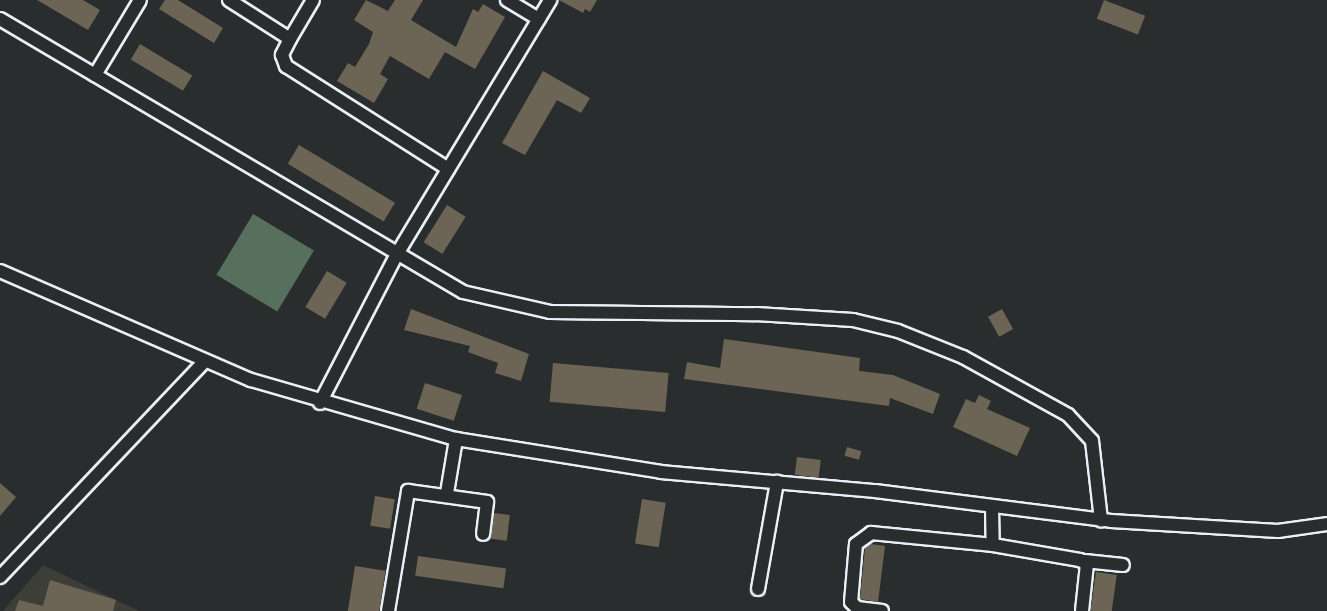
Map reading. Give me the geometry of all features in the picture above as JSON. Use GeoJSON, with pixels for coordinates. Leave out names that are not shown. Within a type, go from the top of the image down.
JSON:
{"type":"FeatureCollection","features":[{"type":"Feature","properties":{"kind":"street"},"geometry":{"type":"LineString","coordinates":[[95,75],[140,0]]}},
{"type":"Feature","properties":{"kind":"street"},"geometry":{"type":"LineString","coordinates":[[229,0],[290,38]]}},
{"type":"Feature","properties":{"kind":"street"},"geometry":{"type":"LineString","coordinates":[[313,0],[282,55],[286,66],[448,169]]}},
{"type":"Feature","properties":{"kind":"street"},"geometry":{"type":"LineString","coordinates":[[507,0],[539,19]]}},
{"type":"Feature","properties":{"kind":"street"},"geometry":{"type":"LineString","coordinates":[[320,403],[397,254],[550,0]]}},
{"type":"Feature","properties":{"kind":"street"},"geometry":{"type":"LineString","coordinates":[[0,19],[463,292],[550,313],[853,320],[898,331],[963,356],[1068,415],[1092,441],[1101,520]]}},
{"type":"Feature","properties":{"kind":"street"},"geometry":{"type":"LineString","coordinates":[[0,271],[204,362],[320,403],[456,439],[661,472],[777,482],[1101,520],[1278,531],[1327,524]]}},
{"type":"Feature","properties":{"kind":"street"},"geometry":{"type":"LineString","coordinates":[[0,577],[204,362]]}},
{"type":"Feature","properties":{"kind":"street"},"geometry":{"type":"LineString","coordinates":[[447,494],[456,439]]}},
{"type":"Feature","properties":{"kind":"street"},"geometry":{"type":"LineString","coordinates":[[758,589],[777,482]]}},
{"type":"Feature","properties":{"kind":"street"},"geometry":{"type":"LineString","coordinates":[[388,611],[405,497],[414,490],[486,502],[483,534]]}},
{"type":"Feature","properties":{"kind":"street"},"geometry":{"type":"LineString","coordinates":[[992,506],[993,545]]}},
{"type":"Feature","properties":{"kind":"street"},"geometry":{"type":"LineString","coordinates":[[882,611],[857,608],[851,602],[856,544],[864,536],[993,545],[1123,565]]}},
{"type":"Feature","properties":{"kind":"street"},"geometry":{"type":"LineString","coordinates":[[1082,611],[1085,561]]}},
{"type":"Feature","properties":{"kind":"shaded area"},"geometry":{"type":"Polygon","coordinates":[[[43,565],[139,611],[3,611],[43,565]]]}},
{"type":"Feature","properties":{"kind":"green space"},"geometry":{"type":"Polygon","coordinates":[[[253,214],[314,251],[277,311],[216,275],[253,214]]]}},
{"type":"Feature","properties":{"kind":"building"},"geometry":{"type":"Polygon","coordinates":[[[37,0],[83,0],[100,10],[88,30],[37,0]]]}},
{"type":"Feature","properties":{"kind":"building"},"geometry":{"type":"Polygon","coordinates":[[[165,0],[178,0],[223,28],[214,43],[159,9],[165,0]]]}},
{"type":"Feature","properties":{"kind":"building"},"geometry":{"type":"Polygon","coordinates":[[[366,0],[388,11],[395,0],[423,0],[411,20],[456,47],[473,9],[478,12],[483,4],[505,17],[475,69],[445,52],[429,79],[390,56],[380,74],[388,79],[374,103],[337,81],[348,63],[355,67],[369,44],[373,32],[354,20],[366,0]]]}},
{"type":"Feature","properties":{"kind":"building"},"geometry":{"type":"Polygon","coordinates":[[[559,0],[597,0],[590,12],[585,9],[583,13],[559,0]]]}},
{"type":"Feature","properties":{"kind":"building"},"geometry":{"type":"Polygon","coordinates":[[[1104,0],[1145,16],[1138,34],[1097,19],[1104,0]]]}},
{"type":"Feature","properties":{"kind":"building"},"geometry":{"type":"Polygon","coordinates":[[[140,44],[192,75],[183,91],[131,59],[140,44]]]}},
{"type":"Feature","properties":{"kind":"building"},"geometry":{"type":"Polygon","coordinates":[[[543,71],[590,98],[581,113],[557,100],[525,155],[502,143],[543,71]]]}},
{"type":"Feature","properties":{"kind":"building"},"geometry":{"type":"Polygon","coordinates":[[[299,145],[395,203],[384,222],[288,164],[299,145]]]}},
{"type":"Feature","properties":{"kind":"building"},"geometry":{"type":"Polygon","coordinates":[[[447,205],[466,217],[442,254],[424,242],[447,205]]]}},
{"type":"Feature","properties":{"kind":"building"},"geometry":{"type":"Polygon","coordinates":[[[327,271],[347,283],[325,319],[305,307],[327,271]]]}},
{"type":"Feature","properties":{"kind":"building"},"geometry":{"type":"Polygon","coordinates":[[[411,309],[529,354],[521,381],[495,373],[498,363],[468,352],[470,346],[404,330],[411,309]]]}},
{"type":"Feature","properties":{"kind":"building"},"geometry":{"type":"Polygon","coordinates":[[[1002,309],[1013,329],[999,337],[988,317],[1002,309]]]}},
{"type":"Feature","properties":{"kind":"building"},"geometry":{"type":"Polygon","coordinates":[[[724,339],[860,358],[859,371],[893,375],[940,394],[933,414],[890,398],[889,406],[684,379],[687,362],[720,368],[724,339]]]}},
{"type":"Feature","properties":{"kind":"building"},"geometry":{"type":"Polygon","coordinates":[[[553,363],[669,373],[665,412],[550,402],[553,363]]]}},
{"type":"Feature","properties":{"kind":"building"},"geometry":{"type":"Polygon","coordinates":[[[425,383],[462,395],[454,421],[417,409],[425,383]]]}},
{"type":"Feature","properties":{"kind":"building"},"geometry":{"type":"Polygon","coordinates":[[[979,395],[991,401],[987,409],[1030,428],[1017,456],[953,427],[966,399],[975,403],[979,395]]]}},
{"type":"Feature","properties":{"kind":"building"},"geometry":{"type":"Polygon","coordinates":[[[847,447],[861,451],[859,460],[845,456],[847,447]]]}},
{"type":"Feature","properties":{"kind":"building"},"geometry":{"type":"Polygon","coordinates":[[[797,457],[821,460],[819,478],[795,475],[797,457]]]}},
{"type":"Feature","properties":{"kind":"building"},"geometry":{"type":"Polygon","coordinates":[[[0,483],[16,497],[0,516],[0,483]]]}},
{"type":"Feature","properties":{"kind":"building"},"geometry":{"type":"Polygon","coordinates":[[[375,496],[395,499],[390,529],[370,526],[375,496]]]}},
{"type":"Feature","properties":{"kind":"building"},"geometry":{"type":"Polygon","coordinates":[[[642,499],[666,503],[659,547],[635,543],[642,499]]]}},
{"type":"Feature","properties":{"kind":"building"},"geometry":{"type":"Polygon","coordinates":[[[494,513],[510,515],[507,541],[491,539],[494,513]]]}},
{"type":"Feature","properties":{"kind":"building"},"geometry":{"type":"Polygon","coordinates":[[[871,544],[885,546],[878,602],[860,599],[865,548],[871,544]]]}},
{"type":"Feature","properties":{"kind":"building"},"geometry":{"type":"Polygon","coordinates":[[[418,556],[506,568],[503,588],[415,576],[418,556]]]}},
{"type":"Feature","properties":{"kind":"building"},"geometry":{"type":"Polygon","coordinates":[[[355,566],[386,571],[379,611],[348,611],[355,566]]]}},
{"type":"Feature","properties":{"kind":"building"},"geometry":{"type":"Polygon","coordinates":[[[1096,572],[1117,575],[1112,611],[1091,611],[1096,572]]]}},
{"type":"Feature","properties":{"kind":"building"},"geometry":{"type":"Polygon","coordinates":[[[50,580],[116,600],[113,611],[15,611],[19,600],[43,606],[50,580]]]}}]}
